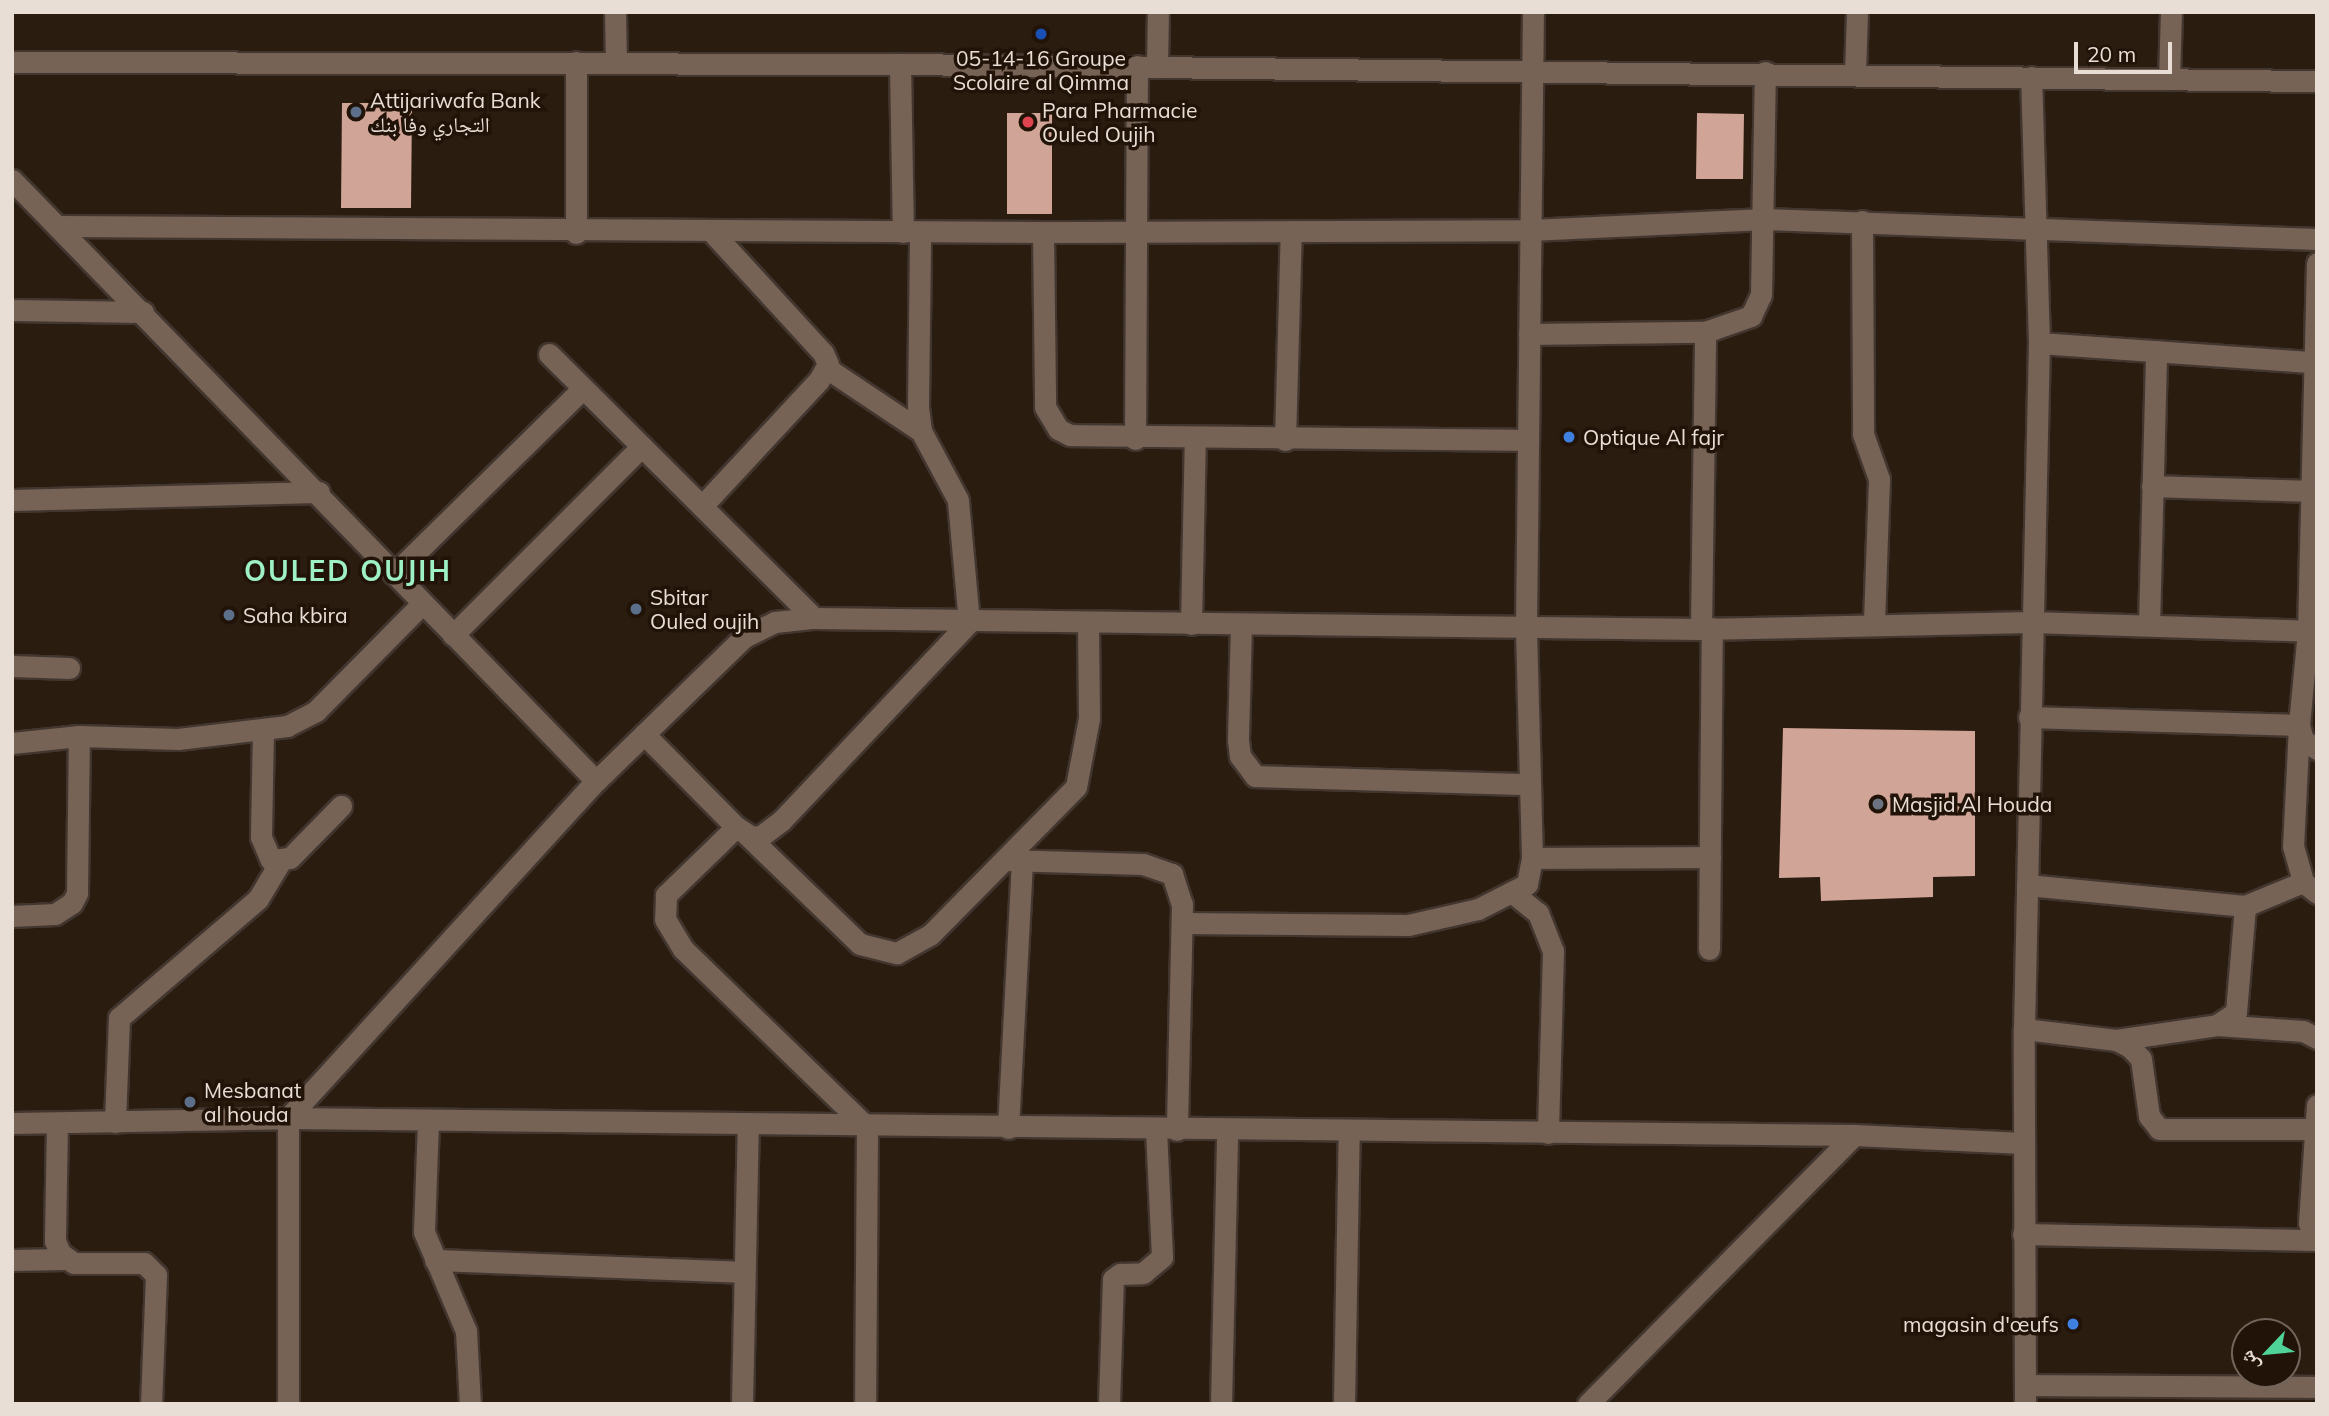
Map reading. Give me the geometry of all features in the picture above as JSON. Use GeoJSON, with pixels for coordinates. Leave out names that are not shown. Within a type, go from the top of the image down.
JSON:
{"type":"FeatureCollection","features":[{"type":"Feature","properties":{"kind":"street"},"geometry":{"type":"LineString","coordinates":[[615,12],[617,62]]}},
{"type":"Feature","properties":{"kind":"street"},"geometry":{"type":"LineString","coordinates":[[1135,439],[1136,231],[1147,67],[1158,12]]}},
{"type":"Feature","properties":{"kind":"street"},"geometry":{"type":"LineString","coordinates":[[1182,923],[1408,925],[1446,919],[1520,889],[1532,858],[1527,784],[1526,626],[1533,12]]}},
{"type":"Feature","properties":{"kind":"street"},"geometry":{"type":"LineString","coordinates":[[1855,73],[1857,12]]}},
{"type":"Feature","properties":{"kind":"street"},"geometry":{"type":"LineString","coordinates":[[2169,79],[2171,12]]}},
{"type":"Feature","properties":{"kind":"street"},"geometry":{"type":"LineString","coordinates":[[12,62],[900,64],[1855,73],[2317,81]]}},
{"type":"Feature","properties":{"kind":"street"},"geometry":{"type":"LineString","coordinates":[[576,62],[576,233]]}},
{"type":"Feature","properties":{"kind":"street"},"geometry":{"type":"LineString","coordinates":[[741,831],[761,836],[782,820],[969,622],[958,500],[921,431],[912,232],[900,64]]}},
{"type":"Feature","properties":{"kind":"street"},"geometry":{"type":"LineString","coordinates":[[1529,334],[1705,332],[1741,322],[1758,306],[1765,219],[1765,72]]}},
{"type":"Feature","properties":{"kind":"street"},"geometry":{"type":"LineString","coordinates":[[2031,77],[2038,226],[2039,343],[2024,1028],[2025,1394],[2291,1395],[2317,1387]]}},
{"type":"Feature","properties":{"kind":"street"},"geometry":{"type":"LineString","coordinates":[[12,180],[320,492],[422,604],[596,781]]}},
{"type":"Feature","properties":{"kind":"street"},"geometry":{"type":"LineString","coordinates":[[59,226],[576,233],[1291,231],[1530,230],[1765,219],[2038,226],[2317,239]]}},
{"type":"Feature","properties":{"kind":"street"},"geometry":{"type":"LineString","coordinates":[[1862,221],[1863,434],[1880,479],[1874,625]]}},
{"type":"Feature","properties":{"kind":"street"},"geometry":{"type":"LineString","coordinates":[[1285,440],[1291,231]]}},
{"type":"Feature","properties":{"kind":"street"},"geometry":{"type":"LineString","coordinates":[[712,232],[823,353],[828,369],[921,431]]}},
{"type":"Feature","properties":{"kind":"street"},"geometry":{"type":"LineString","coordinates":[[1043,232],[1043,382],[1050,420],[1070,435],[1135,439],[1528,440]]}},
{"type":"Feature","properties":{"kind":"street"},"geometry":{"type":"LineString","coordinates":[[2027,885],[2245,906],[2310,888],[2293,846],[2299,725],[2312,631],[2311,491],[2317,262]]}},
{"type":"Feature","properties":{"kind":"street"},"geometry":{"type":"LineString","coordinates":[[12,310],[143,312]]}},
{"type":"Feature","properties":{"kind":"street"},"geometry":{"type":"LineString","coordinates":[[1705,332],[1709,949]]}},
{"type":"Feature","properties":{"kind":"street"},"geometry":{"type":"LineString","coordinates":[[2039,343],[2313,362]]}},
{"type":"Feature","properties":{"kind":"street"},"geometry":{"type":"LineString","coordinates":[[2149,625],[2156,351]]}},
{"type":"Feature","properties":{"kind":"street"},"geometry":{"type":"LineString","coordinates":[[549,354],[814,618]]}},
{"type":"Feature","properties":{"kind":"street"},"geometry":{"type":"LineString","coordinates":[[702,506],[828,369]]}},
{"type":"Feature","properties":{"kind":"street"},"geometry":{"type":"LineString","coordinates":[[394,574],[583,388]]}},
{"type":"Feature","properties":{"kind":"street"},"geometry":{"type":"LineString","coordinates":[[1191,624],[1195,439]]}},
{"type":"Feature","properties":{"kind":"street"},"geometry":{"type":"LineString","coordinates":[[453,635],[642,446]]}},
{"type":"Feature","properties":{"kind":"street"},"geometry":{"type":"LineString","coordinates":[[2152,486],[2311,491]]}},
{"type":"Feature","properties":{"kind":"street"},"geometry":{"type":"LineString","coordinates":[[12,500],[320,492]]}},
{"type":"Feature","properties":{"kind":"street"},"geometry":{"type":"LineString","coordinates":[[12,743],[79,736],[178,739],[263,731],[287,726],[316,711],[422,604]]}},
{"type":"Feature","properties":{"kind":"street"},"geometry":{"type":"LineString","coordinates":[[288,1404],[288,1118],[596,781],[744,637],[775,622],[814,618],[1707,629],[2031,622],[2312,631]]}},
{"type":"Feature","properties":{"kind":"street"},"geometry":{"type":"LineString","coordinates":[[644,734],[839,927],[879,952],[897,953],[930,935],[1013,860],[1076,787],[1090,718],[1088,623]]}},
{"type":"Feature","properties":{"kind":"street"},"geometry":{"type":"LineString","coordinates":[[1241,624],[1239,748],[1246,768],[1255,776],[1527,784]]}},
{"type":"Feature","properties":{"kind":"street"},"geometry":{"type":"LineString","coordinates":[[12,666],[69,667]]}},
{"type":"Feature","properties":{"kind":"street"},"geometry":{"type":"LineString","coordinates":[[2029,717],[2299,725]]}},
{"type":"Feature","properties":{"kind":"street"},"geometry":{"type":"LineString","coordinates":[[2299,725],[2303,740],[2317,749]]}},
{"type":"Feature","properties":{"kind":"street"},"geometry":{"type":"LineString","coordinates":[[263,731],[261,837],[265,852],[280,862]]}},
{"type":"Feature","properties":{"kind":"street"},"geometry":{"type":"LineString","coordinates":[[12,916],[55,914],[72,903],[77,893],[79,736]]}},
{"type":"Feature","properties":{"kind":"street"},"geometry":{"type":"LineString","coordinates":[[115,1122],[119,1018],[258,900],[280,862],[299,850],[341,806]]}},
{"type":"Feature","properties":{"kind":"street"},"geometry":{"type":"LineString","coordinates":[[741,831],[666,895],[665,919],[683,949],[867,1127],[865,1404]]}},
{"type":"Feature","properties":{"kind":"street"},"geometry":{"type":"LineString","coordinates":[[1532,858],[1710,857]]}},
{"type":"Feature","properties":{"kind":"street"},"geometry":{"type":"LineString","coordinates":[[1013,860],[1159,867],[1172,874],[1179,885],[1182,923],[1161,1256],[1143,1273],[1120,1274],[1113,1279],[1109,1404]]}},
{"type":"Feature","properties":{"kind":"street"},"geometry":{"type":"LineString","coordinates":[[1008,1128],[1013,860]]}},
{"type":"Feature","properties":{"kind":"street"},"geometry":{"type":"LineString","coordinates":[[1520,889],[1538,913],[1553,951],[1548,1133]]}},
{"type":"Feature","properties":{"kind":"street"},"geometry":{"type":"LineString","coordinates":[[2217,1025],[2236,1012],[2241,1002],[2245,906]]}},
{"type":"Feature","properties":{"kind":"street"},"geometry":{"type":"LineString","coordinates":[[2024,1028],[2116,1040],[2217,1025],[2303,1031],[2317,1038]]}},
{"type":"Feature","properties":{"kind":"street"},"geometry":{"type":"LineString","coordinates":[[2116,1040],[2141,1059],[2149,1116],[2159,1129],[2315,1129]]}},
{"type":"Feature","properties":{"kind":"street"},"geometry":{"type":"LineString","coordinates":[[2317,1105],[2308,1223],[2317,1239]]}},
{"type":"Feature","properties":{"kind":"street"},"geometry":{"type":"LineString","coordinates":[[12,1124],[288,1118],[748,1126],[1854,1135],[2023,1143]]}},
{"type":"Feature","properties":{"kind":"street"},"geometry":{"type":"LineString","coordinates":[[428,1122],[423,1213],[435,1260],[466,1331],[470,1404]]}},
{"type":"Feature","properties":{"kind":"street"},"geometry":{"type":"LineString","coordinates":[[57,1123],[55,1241],[66,1259]]}},
{"type":"Feature","properties":{"kind":"street"},"geometry":{"type":"LineString","coordinates":[[742,1404],[742,1272],[748,1126]]}},
{"type":"Feature","properties":{"kind":"street"},"geometry":{"type":"LineString","coordinates":[[1221,1404],[1227,1130]]}},
{"type":"Feature","properties":{"kind":"street"},"geometry":{"type":"LineString","coordinates":[[1344,1404],[1349,1131]]}},
{"type":"Feature","properties":{"kind":"street"},"geometry":{"type":"LineString","coordinates":[[1588,1404],[1854,1135]]}},
{"type":"Feature","properties":{"kind":"street"},"geometry":{"type":"LineString","coordinates":[[2023,1234],[2317,1239]]}},
{"type":"Feature","properties":{"kind":"street"},"geometry":{"type":"LineString","coordinates":[[12,1260],[66,1259],[151,1266],[156,1289],[151,1404]]}},
{"type":"Feature","properties":{"kind":"street"},"geometry":{"type":"LineString","coordinates":[[435,1260],[742,1272]]}},
{"type":"Feature","properties":{"kind":"building"},"geometry":{"type":"Polygon","coordinates":[[[342,103],[412,103],[411,208],[341,208],[342,103]]]}},
{"type":"Feature","properties":{"kind":"building"},"geometry":{"type":"Polygon","coordinates":[[[1007,113],[1052,113],[1052,214],[1007,214],[1007,113]]]}},
{"type":"Feature","properties":{"kind":"building"},"geometry":{"type":"Polygon","coordinates":[[[1697,113],[1744,114],[1743,179],[1696,179],[1697,113]]]}},
{"type":"Feature","properties":{"kind":"building","name":"Masjid Al Houda"},"geometry":{"type":"Polygon","coordinates":[[[1783,728],[1975,731],[1975,876],[1933,877],[1933,897],[1821,901],[1820,877],[1779,878],[1783,728]]]}},
{"type":"Feature","properties":{"kind":"place","name":"05-14-16 Groupe Scolaire al Qimma"},"geometry":{"type":"Point","coordinates":[1041,34]}},
{"type":"Feature","properties":{"kind":"place","name":"Attijariwafa Bank التجاري وفا بنك"},"geometry":{"type":"Point","coordinates":[356,112]}},
{"type":"Feature","properties":{"kind":"place","name":"Para Pharmacie Ouled Oujih"},"geometry":{"type":"Point","coordinates":[1028,122]}},
{"type":"Feature","properties":{"kind":"place","name":"Optique Al fajr"},"geometry":{"type":"Point","coordinates":[1569,437]}},
{"type":"Feature","properties":{"kind":"place","name":"Sbitar Ouled oujih"},"geometry":{"type":"Point","coordinates":[636,609]}},
{"type":"Feature","properties":{"kind":"place","name":"Saha kbira"},"geometry":{"type":"Point","coordinates":[229,615]}},
{"type":"Feature","properties":{"kind":"place","name":"Masjid Al Houda"},"geometry":{"type":"Point","coordinates":[1878,804]}},
{"type":"Feature","properties":{"kind":"place","name":"Mesbanat al houda"},"geometry":{"type":"Point","coordinates":[190,1102]}},
{"type":"Feature","properties":{"kind":"place","name":"magasin d'œufs"},"geometry":{"type":"Point","coordinates":[2073,1324]}},
{"type":"Feature","properties":{"kind":"district","name":"OULED OUJIH"},"geometry":{"type":"Point","coordinates":[348,571]}}]}
